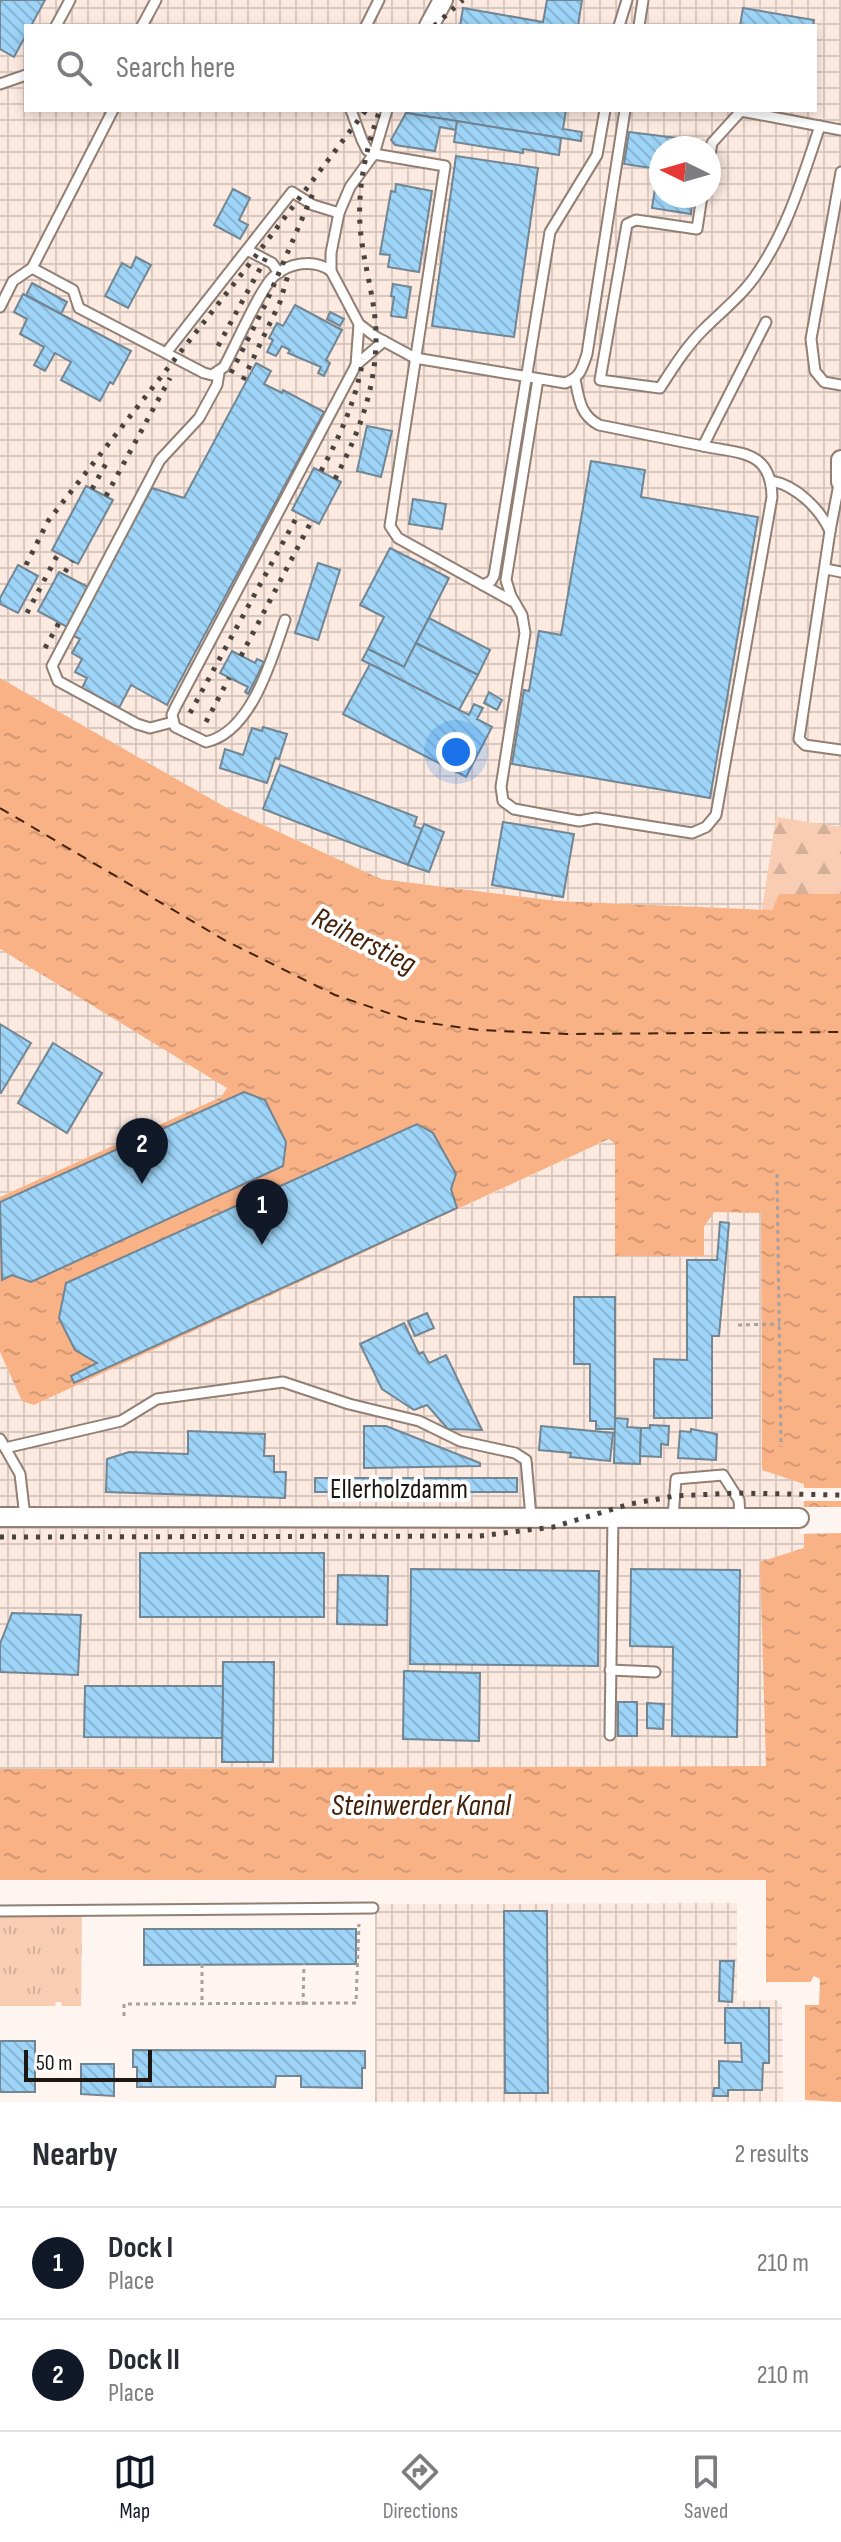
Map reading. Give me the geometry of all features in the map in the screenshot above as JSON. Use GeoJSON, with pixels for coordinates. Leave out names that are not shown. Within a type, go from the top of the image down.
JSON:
{"type":"FeatureCollection","features":[{"type":"Feature","properties":{"kind":"street"},"geometry":{"type":"LineString","coordinates":[[430,24],[443,0]]}},
{"type":"Feature","properties":{"kind":"street","name":"Ellerholzdamm"},"geometry":{"type":"LineString","coordinates":[[0,1517],[799,1518]]}},
{"type":"Feature","properties":{"kind":"lane"},"geometry":{"type":"LineString","coordinates":[[57,24],[70,0]]}},
{"type":"Feature","properties":{"kind":"lane"},"geometry":{"type":"LineString","coordinates":[[143,24],[156,0]]}},
{"type":"Feature","properties":{"kind":"lane"},"geometry":{"type":"LineString","coordinates":[[367,24],[379,0]]}},
{"type":"Feature","properties":{"kind":"lane"},"geometry":{"type":"LineString","coordinates":[[620,24],[627,0]]}},
{"type":"Feature","properties":{"kind":"lane"},"geometry":{"type":"LineString","coordinates":[[639,24],[643,0]]}},
{"type":"Feature","properties":{"kind":"lane"},"geometry":{"type":"LineString","coordinates":[[0,84],[24,76]]}},
{"type":"Feature","properties":{"kind":"lane"},"geometry":{"type":"LineString","coordinates":[[0,307],[13,281],[32,268],[112,112]]}},
{"type":"Feature","properties":{"kind":"lane"},"geometry":{"type":"LineString","coordinates":[[352,112],[367,150],[374,154],[445,166],[390,526],[398,538],[515,602]]}},
{"type":"Feature","properties":{"kind":"lane"},"geometry":{"type":"LineString","coordinates":[[331,271],[333,234],[339,213],[350,187],[374,154],[386,112]]}},
{"type":"Feature","properties":{"kind":"lane"},"geometry":{"type":"LineString","coordinates":[[483,585],[493,579],[550,232],[597,155],[605,112]]}},
{"type":"Feature","properties":{"kind":"lane"},"geometry":{"type":"LineString","coordinates":[[173,722],[150,728],[137,724],[58,681],[52,666],[160,460],[199,418],[217,385],[219,373],[269,282],[290,266],[323,265],[331,271],[359,324],[415,358],[565,383],[575,379],[587,354],[625,112]]}},
{"type":"Feature","properties":{"kind":"lane"},"geometry":{"type":"LineString","coordinates":[[718,136],[740,112]]}},
{"type":"Feature","properties":{"kind":"lane"},"geometry":{"type":"LineString","coordinates":[[746,112],[841,130]]}},
{"type":"Feature","properties":{"kind":"lane"},"geometry":{"type":"LineString","coordinates":[[700,208],[697,229],[636,220],[627,224],[600,380],[660,388],[700,332],[747,288],[786,221],[820,126]]}},
{"type":"Feature","properties":{"kind":"lane"},"geometry":{"type":"LineString","coordinates":[[841,172],[811,339],[815,371],[824,382],[841,385]]}},
{"type":"Feature","properties":{"kind":"lane"},"geometry":{"type":"LineString","coordinates":[[166,353],[292,192],[313,205],[339,213]]}},
{"type":"Feature","properties":{"kind":"lane"},"geometry":{"type":"LineString","coordinates":[[247,250],[272,263],[279,273]]}},
{"type":"Feature","properties":{"kind":"lane"},"geometry":{"type":"LineString","coordinates":[[32,268],[73,290],[79,308],[204,373],[219,373]]}},
{"type":"Feature","properties":{"kind":"lane"},"geometry":{"type":"LineString","coordinates":[[703,446],[766,322]]}},
{"type":"Feature","properties":{"kind":"lane"},"geometry":{"type":"LineString","coordinates":[[356,365],[359,324]]}},
{"type":"Feature","properties":{"kind":"lane"},"geometry":{"type":"LineString","coordinates":[[285,620],[264,682],[230,729],[206,742],[180,731],[173,722],[175,708],[356,365],[384,341]]}},
{"type":"Feature","properties":{"kind":"lane"},"geometry":{"type":"LineString","coordinates":[[507,584],[538,379]]}},
{"type":"Feature","properties":{"kind":"lane"},"geometry":{"type":"LineString","coordinates":[[500,536],[507,584],[522,615],[525,633],[501,787],[503,801],[514,809],[579,821],[596,818],[682,833],[700,831],[712,822],[718,807],[772,497],[768,470],[757,458],[599,425],[582,411],[575,379]]}},
{"type":"Feature","properties":{"kind":"lane"},"geometry":{"type":"LineString","coordinates":[[841,474],[799,739],[805,745],[841,750]]}},
{"type":"Feature","properties":{"kind":"lane"},"geometry":{"type":"LineString","coordinates":[[771,481],[781,482],[799,493],[827,523],[830,531]]}},
{"type":"Feature","properties":{"kind":"lane"},"geometry":{"type":"LineString","coordinates":[[826,569],[841,572]]}},
{"type":"Feature","properties":{"kind":"lane"},"geometry":{"type":"LineString","coordinates":[[25,1517],[20,1474],[3,1443],[121,1421],[157,1399],[283,1382],[349,1404],[419,1421],[460,1441],[515,1453],[526,1460],[531,1517]]}},
{"type":"Feature","properties":{"kind":"lane"},"geometry":{"type":"LineString","coordinates":[[673,1517],[676,1479],[723,1475],[739,1500],[740,1518]]}},
{"type":"Feature","properties":{"kind":"lane"},"geometry":{"type":"LineString","coordinates":[[610,1735],[613,1516]]}},
{"type":"Feature","properties":{"kind":"lane"},"geometry":{"type":"LineString","coordinates":[[610,1670],[655,1672]]}},
{"type":"Feature","properties":{"kind":"lane"},"geometry":{"type":"LineString","coordinates":[[0,1911],[373,1908]]}},
{"type":"Feature","properties":{"kind":"path"},"geometry":{"type":"LineString","coordinates":[[777,1174],[781,1447]]}},
{"type":"Feature","properties":{"kind":"path"},"geometry":{"type":"LineString","coordinates":[[738,1325],[780,1324]]}},
{"type":"Feature","properties":{"kind":"path"},"geometry":{"type":"LineString","coordinates":[[124,2016],[124,2004],[356,2003],[359,1924]]}},
{"type":"Feature","properties":{"kind":"path"},"geometry":{"type":"LineString","coordinates":[[202,1964],[202,2004]]}},
{"type":"Feature","properties":{"kind":"path"},"geometry":{"type":"LineString","coordinates":[[303,2005],[304,1964]]}},
{"type":"Feature","properties":{"kind":"shaded area"},"geometry":{"type":"Polygon","coordinates":[[[0,0],[841,0],[841,894],[779,894],[772,910],[557,901],[381,879],[227,808],[0,678],[0,0]]]}},
{"type":"Feature","properties":{"kind":"shaded area"},"geometry":{"type":"Polygon","coordinates":[[[0,949],[227,1087],[221,1097],[0,1197],[0,949]]]}},
{"type":"Feature","properties":{"kind":"shaded area"},"geometry":{"type":"Polygon","coordinates":[[[610,1139],[704,1256],[704,1227],[714,1211],[761,1213],[762,1470],[804,1483],[804,1548],[761,1562],[766,1766],[0,1769],[0,1352],[22,1400],[34,1405],[610,1139]]]}},
{"type":"Feature","properties":{"kind":"shaded area"},"geometry":{"type":"Polygon","coordinates":[[[737,1903],[737,2001],[776,2000],[782,2005],[783,2102],[375,2102],[375,1904],[737,1903]]]}},
{"type":"Feature","properties":{"kind":"green space"},"geometry":{"type":"Polygon","coordinates":[[[776,817],[841,827],[841,894],[779,894],[772,910],[762,910],[776,817]]]}},
{"type":"Feature","properties":{"kind":"green space"},"geometry":{"type":"Polygon","coordinates":[[[0,1915],[82,1915],[81,2006],[62,2006],[61,2002],[56,2002],[55,2006],[0,2006],[0,1915]]]}},
{"type":"Feature","properties":{"kind":"water"},"geometry":{"type":"Polygon","coordinates":[[[0,678],[227,808],[381,879],[557,901],[772,910],[779,894],[841,894],[841,2102],[805,2100],[805,2005],[819,2005],[820,1979],[814,1976],[810,1982],[766,1982],[766,1880],[0,1880],[0,1769],[766,1766],[760,1562],[804,1548],[804,1484],[762,1470],[761,1213],[714,1212],[704,1227],[704,1256],[615,1256],[615,1144],[609,1139],[34,1405],[22,1401],[0,1352],[0,1197],[221,1097],[227,1088],[0,949],[0,678]]]}},
{"type":"Feature","properties":{"kind":"pier"},"geometry":{"type":"Polygon","coordinates":[[[800,1488],[841,1488],[841,1501],[800,1501],[800,1488]]]}},
{"type":"Feature","properties":{"kind":"pier"},"geometry":{"type":"Polygon","coordinates":[[[800,1507],[841,1507],[841,1533],[800,1534],[800,1507]]]}},
{"type":"Feature","properties":{"kind":"building"},"geometry":{"type":"Polygon","coordinates":[[[0,0],[45,0],[32,24],[24,24],[24,39],[14,57],[0,49],[0,0]]]}},
{"type":"Feature","properties":{"kind":"building"},"geometry":{"type":"Polygon","coordinates":[[[547,0],[582,0],[578,24],[460,24],[463,8],[543,22],[547,0]]]}},
{"type":"Feature","properties":{"kind":"building"},"geometry":{"type":"Polygon","coordinates":[[[743,8],[814,20],[813,24],[740,24],[743,8]]]}},
{"type":"Feature","properties":{"kind":"building"},"geometry":{"type":"Polygon","coordinates":[[[566,112],[563,129],[582,132],[581,141],[406,113],[566,112]]]}},
{"type":"Feature","properties":{"kind":"building"},"geometry":{"type":"Polygon","coordinates":[[[406,113],[457,121],[456,130],[440,127],[435,151],[395,145],[391,140],[406,113]]]}},
{"type":"Feature","properties":{"kind":"building"},"geometry":{"type":"Polygon","coordinates":[[[457,121],[561,138],[559,155],[523,149],[523,153],[454,142],[457,121]]]}},
{"type":"Feature","properties":{"kind":"building"},"geometry":{"type":"Polygon","coordinates":[[[629,132],[661,136],[649,136],[649,168],[624,164],[629,132]]]}},
{"type":"Feature","properties":{"kind":"building"},"geometry":{"type":"Polygon","coordinates":[[[456,156],[538,168],[514,337],[432,326],[456,156]]]}},
{"type":"Feature","properties":{"kind":"building"},"geometry":{"type":"Polygon","coordinates":[[[396,184],[432,191],[419,272],[388,267],[390,255],[380,254],[391,191],[395,192],[396,184]]]}},
{"type":"Feature","properties":{"kind":"building"},"geometry":{"type":"Polygon","coordinates":[[[233,189],[250,198],[239,220],[248,225],[240,239],[214,225],[233,189]]]}},
{"type":"Feature","properties":{"kind":"building"},"geometry":{"type":"Polygon","coordinates":[[[652,208],[692,208],[691,214],[652,208]]]}},
{"type":"Feature","properties":{"kind":"building"},"geometry":{"type":"Polygon","coordinates":[[[136,257],[151,265],[128,308],[105,296],[122,263],[131,268],[136,257]]]}},
{"type":"Feature","properties":{"kind":"building"},"geometry":{"type":"Polygon","coordinates":[[[32,283],[67,302],[61,314],[26,295],[32,283]]]}},
{"type":"Feature","properties":{"kind":"building"},"geometry":{"type":"Polygon","coordinates":[[[393,284],[411,287],[406,318],[391,316],[393,284]]]}},
{"type":"Feature","properties":{"kind":"building"},"geometry":{"type":"Polygon","coordinates":[[[23,294],[131,351],[100,401],[61,380],[71,362],[55,353],[45,371],[34,365],[44,347],[20,334],[27,319],[14,312],[23,294]]]}},
{"type":"Feature","properties":{"kind":"building"},"geometry":{"type":"Polygon","coordinates":[[[295,305],[342,330],[326,360],[330,363],[324,376],[318,373],[321,367],[288,353],[290,350],[282,346],[276,356],[267,352],[273,340],[269,338],[277,323],[283,326],[295,305]]]}},
{"type":"Feature","properties":{"kind":"building"},"geometry":{"type":"Polygon","coordinates":[[[330,312],[344,319],[340,326],[327,319],[330,312]]]}},
{"type":"Feature","properties":{"kind":"building"},"geometry":{"type":"Polygon","coordinates":[[[256,363],[271,371],[264,384],[282,393],[283,390],[324,412],[167,705],[131,685],[119,708],[82,688],[87,678],[75,672],[82,659],[72,653],[80,639],[72,635],[152,488],[184,498],[256,363]]]}},
{"type":"Feature","properties":{"kind":"building"},"geometry":{"type":"Polygon","coordinates":[[[367,426],[392,431],[381,477],[357,471],[367,426]]]}},
{"type":"Feature","properties":{"kind":"building"},"geometry":{"type":"Polygon","coordinates":[[[591,461],[645,470],[641,497],[758,517],[710,798],[512,764],[524,690],[529,691],[539,631],[561,635],[591,461]]]}},
{"type":"Feature","properties":{"kind":"building"},"geometry":{"type":"Polygon","coordinates":[[[314,468],[341,482],[319,524],[292,510],[314,468]]]}},
{"type":"Feature","properties":{"kind":"building"},"geometry":{"type":"Polygon","coordinates":[[[86,486],[113,500],[78,564],[52,550],[86,486]]]}},
{"type":"Feature","properties":{"kind":"building"},"geometry":{"type":"Polygon","coordinates":[[[413,499],[446,504],[442,529],[409,524],[413,499]]]}},
{"type":"Feature","properties":{"kind":"building"},"geometry":{"type":"Polygon","coordinates":[[[390,548],[449,578],[404,667],[368,649],[384,617],[360,605],[390,548]]]}},
{"type":"Feature","properties":{"kind":"building"},"geometry":{"type":"Polygon","coordinates":[[[318,563],[340,570],[318,640],[295,633],[318,563]]]}},
{"type":"Feature","properties":{"kind":"building"},"geometry":{"type":"Polygon","coordinates":[[[18,565],[38,576],[18,613],[0,604],[0,598],[18,565]]]}},
{"type":"Feature","properties":{"kind":"building"},"geometry":{"type":"Polygon","coordinates":[[[59,572],[88,587],[67,627],[38,611],[59,572]]]}},
{"type":"Feature","properties":{"kind":"building"},"geometry":{"type":"Polygon","coordinates":[[[429,618],[490,650],[478,675],[416,643],[429,618]]]}},
{"type":"Feature","properties":{"kind":"building"},"geometry":{"type":"Polygon","coordinates":[[[416,643],[478,675],[459,710],[362,660],[368,649],[404,667],[416,643]]]}},
{"type":"Feature","properties":{"kind":"building"},"geometry":{"type":"Polygon","coordinates":[[[232,651],[255,663],[257,659],[264,662],[248,694],[245,692],[248,687],[220,673],[232,651]]]}},
{"type":"Feature","properties":{"kind":"building"},"geometry":{"type":"Polygon","coordinates":[[[370,664],[469,715],[474,704],[483,708],[477,719],[492,727],[466,777],[343,714],[370,664]]]}},
{"type":"Feature","properties":{"kind":"building"},"geometry":{"type":"Polygon","coordinates":[[[489,692],[502,700],[497,710],[484,703],[489,692]]]}},
{"type":"Feature","properties":{"kind":"building"},"geometry":{"type":"Polygon","coordinates":[[[263,727],[287,734],[267,783],[220,768],[225,749],[243,755],[252,728],[262,731],[263,727]]]}},
{"type":"Feature","properties":{"kind":"building"},"geometry":{"type":"Polygon","coordinates":[[[280,765],[417,817],[414,826],[422,829],[408,865],[263,809],[280,765]]]}},
{"type":"Feature","properties":{"kind":"building"},"geometry":{"type":"Polygon","coordinates":[[[503,822],[574,834],[563,897],[492,885],[503,822]]]}},
{"type":"Feature","properties":{"kind":"building"},"geometry":{"type":"Polygon","coordinates":[[[424,824],[444,832],[429,872],[408,865],[424,824]]]}},
{"type":"Feature","properties":{"kind":"building"},"geometry":{"type":"Polygon","coordinates":[[[0,1024],[31,1043],[1,1093],[0,1092],[0,1024]]]}},
{"type":"Feature","properties":{"kind":"building"},"geometry":{"type":"Polygon","coordinates":[[[53,1043],[102,1073],[67,1133],[18,1103],[53,1043]]]}},
{"type":"Feature","properties":{"kind":"building"},"geometry":{"type":"Polygon","coordinates":[[[244,1092],[265,1100],[286,1142],[283,1166],[31,1282],[12,1275],[2,1280],[0,1202],[244,1092]]]}},
{"type":"Feature","properties":{"kind":"building"},"geometry":{"type":"Polygon","coordinates":[[[417,1124],[433,1133],[456,1174],[451,1189],[457,1208],[74,1383],[71,1376],[97,1363],[75,1350],[59,1318],[66,1283],[417,1124]]]}},
{"type":"Feature","properties":{"kind":"building"},"geometry":{"type":"Polygon","coordinates":[[[720,1222],[729,1223],[719,1336],[712,1336],[712,1418],[654,1418],[654,1359],[687,1360],[687,1260],[717,1260],[720,1222]]]}},
{"type":"Feature","properties":{"kind":"building"},"geometry":{"type":"Polygon","coordinates":[[[574,1297],[615,1297],[615,1429],[596,1429],[596,1421],[590,1421],[590,1364],[574,1364],[574,1297]]]}},
{"type":"Feature","properties":{"kind":"building"},"geometry":{"type":"Polygon","coordinates":[[[427,1313],[434,1328],[415,1336],[408,1321],[427,1313]]]}},
{"type":"Feature","properties":{"kind":"building"},"geometry":{"type":"Polygon","coordinates":[[[404,1323],[419,1354],[423,1352],[429,1363],[446,1355],[482,1430],[448,1429],[427,1405],[414,1410],[382,1389],[360,1344],[404,1323]]]}},
{"type":"Feature","properties":{"kind":"building"},"geometry":{"type":"Polygon","coordinates":[[[615,1418],[628,1419],[627,1427],[641,1428],[640,1464],[614,1463],[615,1418]]]}},
{"type":"Feature","properties":{"kind":"building"},"geometry":{"type":"Polygon","coordinates":[[[650,1425],[669,1426],[668,1445],[661,1444],[661,1457],[640,1456],[641,1428],[650,1428],[650,1425]]]}},
{"type":"Feature","properties":{"kind":"building"},"geometry":{"type":"Polygon","coordinates":[[[364,1426],[386,1426],[480,1463],[480,1466],[364,1468],[364,1426]]]}},
{"type":"Feature","properties":{"kind":"building"},"geometry":{"type":"Polygon","coordinates":[[[541,1426],[613,1433],[610,1461],[539,1450],[541,1426]]]}},
{"type":"Feature","properties":{"kind":"building"},"geometry":{"type":"Polygon","coordinates":[[[691,1429],[717,1434],[716,1460],[678,1458],[680,1431],[691,1432],[691,1429]]]}},
{"type":"Feature","properties":{"kind":"building"},"geometry":{"type":"Polygon","coordinates":[[[188,1431],[265,1434],[264,1456],[274,1456],[274,1472],[286,1472],[285,1498],[106,1492],[107,1459],[129,1452],[188,1454],[188,1431]]]}},
{"type":"Feature","properties":{"kind":"building"},"geometry":{"type":"Polygon","coordinates":[[[315,1478],[517,1478],[517,1492],[315,1492],[315,1478]]]}},
{"type":"Feature","properties":{"kind":"building"},"geometry":{"type":"Polygon","coordinates":[[[140,1553],[324,1553],[324,1617],[140,1617],[140,1553]]]}},
{"type":"Feature","properties":{"kind":"building"},"geometry":{"type":"Polygon","coordinates":[[[411,1569],[599,1571],[598,1666],[410,1664],[411,1569]]]}},
{"type":"Feature","properties":{"kind":"building"},"geometry":{"type":"Polygon","coordinates":[[[631,1569],[740,1570],[737,1737],[672,1736],[673,1647],[630,1646],[631,1569]]]}},
{"type":"Feature","properties":{"kind":"building"},"geometry":{"type":"Polygon","coordinates":[[[338,1575],[388,1576],[387,1625],[337,1624],[338,1575]]]}},
{"type":"Feature","properties":{"kind":"building"},"geometry":{"type":"Polygon","coordinates":[[[12,1613],[81,1615],[78,1675],[0,1672],[0,1644],[12,1613]]]}},
{"type":"Feature","properties":{"kind":"building"},"geometry":{"type":"Polygon","coordinates":[[[223,1662],[274,1662],[273,1762],[222,1762],[223,1662]]]}},
{"type":"Feature","properties":{"kind":"building"},"geometry":{"type":"Polygon","coordinates":[[[404,1671],[480,1673],[479,1741],[403,1739],[404,1671]]]}},
{"type":"Feature","properties":{"kind":"building"},"geometry":{"type":"Polygon","coordinates":[[[85,1686],[223,1686],[222,1738],[84,1737],[85,1686]]]}},
{"type":"Feature","properties":{"kind":"building"},"geometry":{"type":"Polygon","coordinates":[[[618,1702],[637,1702],[637,1736],[618,1736],[618,1702]]]}},
{"type":"Feature","properties":{"kind":"building"},"geometry":{"type":"Polygon","coordinates":[[[647,1703],[664,1704],[663,1729],[647,1728],[647,1703]]]}},
{"type":"Feature","properties":{"kind":"building"},"geometry":{"type":"Polygon","coordinates":[[[504,1911],[547,1911],[548,2093],[505,2093],[504,1911]]]}},
{"type":"Feature","properties":{"kind":"building"},"geometry":{"type":"Polygon","coordinates":[[[144,1929],[356,1929],[356,1964],[144,1965],[144,1929]]]}},
{"type":"Feature","properties":{"kind":"building"},"geometry":{"type":"Polygon","coordinates":[[[720,1961],[734,1961],[732,2002],[719,2001],[720,1961]]]}},
{"type":"Feature","properties":{"kind":"building"},"geometry":{"type":"Polygon","coordinates":[[[725,2008],[769,2008],[769,2063],[763,2063],[762,2090],[728,2090],[728,2096],[713,2096],[714,2088],[719,2088],[719,2061],[742,2062],[741,2043],[725,2043],[725,2008]]]}},
{"type":"Feature","properties":{"kind":"building"},"geometry":{"type":"Polygon","coordinates":[[[0,2041],[35,2041],[35,2092],[0,2092],[0,2041]]]}},
{"type":"Feature","properties":{"kind":"building"},"geometry":{"type":"Polygon","coordinates":[[[133,2050],[365,2051],[365,2068],[362,2068],[362,2088],[301,2087],[301,2076],[276,2076],[275,2087],[137,2087],[133,2050]]]}},
{"type":"Feature","properties":{"kind":"building"},"geometry":{"type":"Polygon","coordinates":[[[81,2064],[114,2064],[114,2096],[81,2094],[81,2064]]]}},
{"type":"Feature","properties":{"kind":"ferry route"},"geometry":{"type":"LineString","coordinates":[[0,808],[226,941],[335,995],[409,1020],[478,1030],[567,1034],[841,1032]]}},
{"type":"Feature","properties":{"kind":"railway"},"geometry":{"type":"LineString","coordinates":[[436,24],[463,0]]}},
{"type":"Feature","properties":{"kind":"railway"},"geometry":{"type":"LineString","coordinates":[[26,565],[48,521],[364,112]]}},
{"type":"Feature","properties":{"kind":"railway"},"geometry":{"type":"LineString","coordinates":[[335,479],[365,409],[376,353],[375,321],[361,236],[360,204],[366,156],[379,112]]}},
{"type":"Feature","properties":{"kind":"railway"},"geometry":{"type":"LineString","coordinates":[[231,373],[266,303],[314,191]]}},
{"type":"Feature","properties":{"kind":"railway"},"geometry":{"type":"LineString","coordinates":[[218,346],[268,254]]}},
{"type":"Feature","properties":{"kind":"railway"},"geometry":{"type":"LineString","coordinates":[[243,380],[280,302],[288,275]]}},
{"type":"Feature","properties":{"kind":"railway"},"geometry":{"type":"LineString","coordinates":[[321,471],[347,416],[363,359]]}},
{"type":"Feature","properties":{"kind":"railway"},"geometry":{"type":"LineString","coordinates":[[106,496],[170,378]]}},
{"type":"Feature","properties":{"kind":"railway"},"geometry":{"type":"LineString","coordinates":[[92,489],[108,460]]}},
{"type":"Feature","properties":{"kind":"railway"},"geometry":{"type":"LineString","coordinates":[[190,713],[299,513]]}},
{"type":"Feature","properties":{"kind":"railway"},"geometry":{"type":"LineString","coordinates":[[241,656],[312,520]]}},
{"type":"Feature","properties":{"kind":"railway"},"geometry":{"type":"LineString","coordinates":[[27,613],[58,554]]}},
{"type":"Feature","properties":{"kind":"railway"},"geometry":{"type":"LineString","coordinates":[[65,572],[72,561]]}},
{"type":"Feature","properties":{"kind":"railway"},"geometry":{"type":"LineString","coordinates":[[45,648],[59,623]]}},
{"type":"Feature","properties":{"kind":"railway"},"geometry":{"type":"LineString","coordinates":[[206,722],[229,678]]}},
{"type":"Feature","properties":{"kind":"railway"},"geometry":{"type":"LineString","coordinates":[[0,1537],[480,1536],[553,1527],[630,1504],[675,1496],[735,1493],[841,1495]]}},
{"type":"Feature","properties":{"kind":"place","name":"Dock II"},"geometry":{"type":"Point","coordinates":[142,1184]}},
{"type":"Feature","properties":{"kind":"place","name":"Dock I"},"geometry":{"type":"Point","coordinates":[262,1245]}},
{"type":"Feature","properties":{"kind":"water label","name":"Reiherstieg"},"geometry":{"type":"Point","coordinates":[364,941]}},
{"type":"Feature","properties":{"kind":"water label","name":"Steinwerder Kanal"},"geometry":{"type":"Point","coordinates":[421,1806]}}]}
